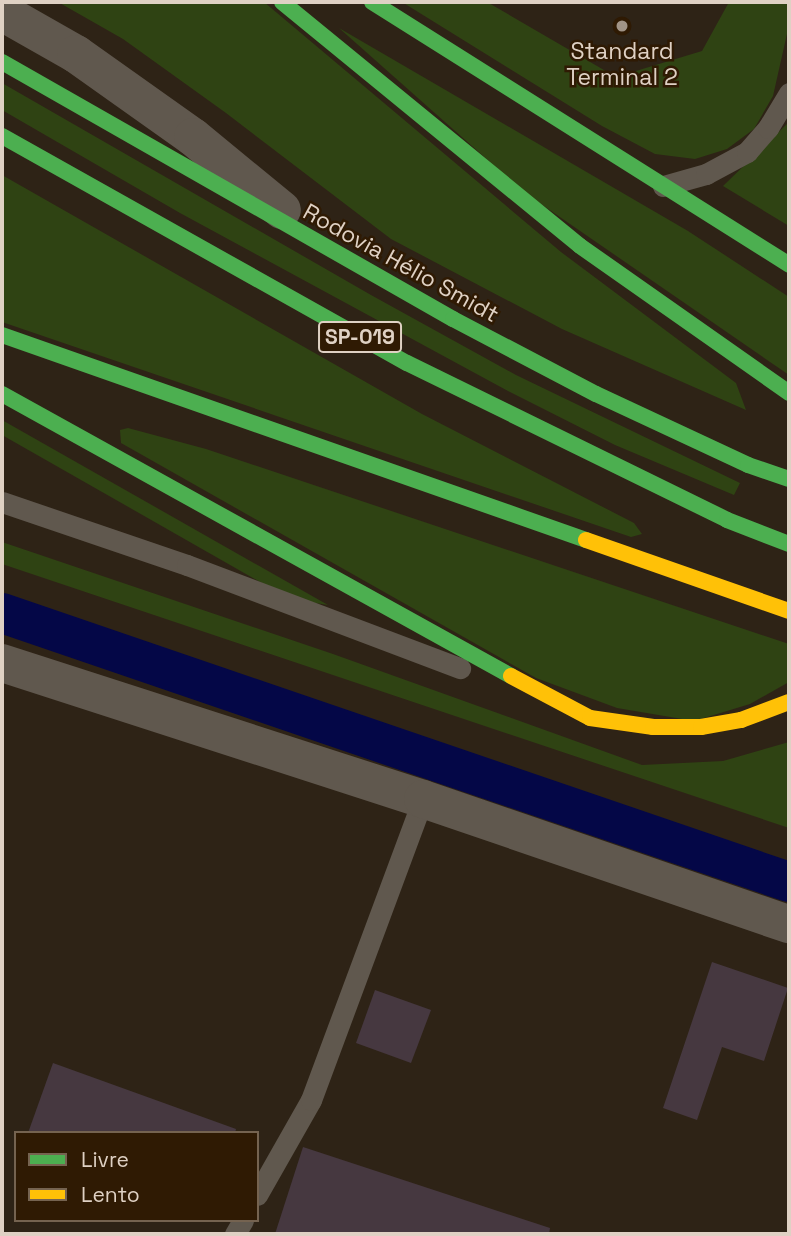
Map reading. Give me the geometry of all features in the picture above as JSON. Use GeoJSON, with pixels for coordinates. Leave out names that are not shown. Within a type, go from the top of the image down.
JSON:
{"type":"FeatureCollection","features":[{"type":"Feature","properties":{"kind":"main road"},"geometry":{"type":"LineString","coordinates":[[282,2],[375,81],[580,246],[787,392]]}},
{"type":"Feature","properties":{"kind":"main road"},"geometry":{"type":"LineString","coordinates":[[372,2],[789,265]]}},
{"type":"Feature","properties":{"kind":"main road","name":"Rodovia Hélio Smidt"},"geometry":{"type":"LineString","coordinates":[[2,62],[332,251],[596,394],[748,464],[789,479]]}},
{"type":"Feature","properties":{"kind":"main road","name":"SP-019"},"geometry":{"type":"LineString","coordinates":[[2,136],[407,363],[727,520],[789,544]]}},
{"type":"Feature","properties":{"kind":"main road"},"geometry":{"type":"LineString","coordinates":[[2,335],[789,611]]}},
{"type":"Feature","properties":{"kind":"main road"},"geometry":{"type":"LineString","coordinates":[[2,394],[438,639],[590,718],[653,727],[701,727],[741,720],[789,702]]}},
{"type":"Feature","properties":{"kind":"street"},"geometry":{"type":"LineString","coordinates":[[2,12],[76,54],[193,137],[332,251]]}},
{"type":"Feature","properties":{"kind":"street"},"geometry":{"type":"LineString","coordinates":[[2,663],[423,799],[789,924]]}},
{"type":"Feature","properties":{"kind":"lane"},"geometry":{"type":"LineString","coordinates":[[663,186],[706,174],[747,152],[768,128],[789,93]]}},
{"type":"Feature","properties":{"kind":"lane"},"geometry":{"type":"LineString","coordinates":[[2,502],[187,565],[590,718]]}},
{"type":"Feature","properties":{"kind":"lane"},"geometry":{"type":"LineString","coordinates":[[259,1191],[311,1100],[423,799]]}},
{"type":"Feature","properties":{"kind":"green space"},"geometry":{"type":"Polygon","coordinates":[[[58,2],[264,2],[561,252],[736,383],[746,410],[562,329],[391,239],[226,113],[123,39],[58,2]]]}},
{"type":"Feature","properties":{"kind":"green space"},"geometry":{"type":"Polygon","coordinates":[[[402,2],[487,2],[616,77],[702,51],[729,2],[789,2],[789,25],[773,96],[754,129],[727,149],[695,159],[655,154],[602,126],[402,2]]]}},
{"type":"Feature","properties":{"kind":"green space"},"geometry":{"type":"Polygon","coordinates":[[[339,28],[688,231],[789,297],[789,375],[525,193],[339,28]]]}},
{"type":"Feature","properties":{"kind":"green space"},"geometry":{"type":"Polygon","coordinates":[[[2,83],[516,375],[740,483],[734,495],[615,445],[508,391],[180,213],[2,110],[2,83]]]}},
{"type":"Feature","properties":{"kind":"green space"},"geometry":{"type":"Polygon","coordinates":[[[789,122],[789,226],[723,186],[789,122]]]}},
{"type":"Feature","properties":{"kind":"green space"},"geometry":{"type":"Polygon","coordinates":[[[2,175],[422,414],[634,523],[642,534],[631,537],[2,322],[2,175]]]}},
{"type":"Feature","properties":{"kind":"green space"},"geometry":{"type":"Polygon","coordinates":[[[2,420],[328,605],[290,599],[2,435],[2,420]]]}},
{"type":"Feature","properties":{"kind":"green space"},"geometry":{"type":"Polygon","coordinates":[[[128,428],[206,449],[789,644],[789,682],[750,704],[694,721],[617,708],[536,678],[121,443],[120,430],[128,428]]]}},
{"type":"Feature","properties":{"kind":"green space"},"geometry":{"type":"Polygon","coordinates":[[[2,542],[333,654],[642,765],[723,761],[789,742],[789,828],[2,564],[2,542]]]}},
{"type":"Feature","properties":{"kind":"building"},"geometry":{"type":"Polygon","coordinates":[[[712,962],[788,988],[764,1061],[722,1047],[697,1120],[663,1108],[712,962]]]}},
{"type":"Feature","properties":{"kind":"building"},"geometry":{"type":"Polygon","coordinates":[[[375,990],[431,1010],[411,1063],[356,1043],[375,990]]]}},
{"type":"Feature","properties":{"kind":"building"},"geometry":{"type":"Polygon","coordinates":[[[53,1063],[236,1129],[236,1131],[29,1131],[53,1063]]]}},
{"type":"Feature","properties":{"kind":"building"},"geometry":{"type":"Polygon","coordinates":[[[303,1147],[550,1228],[549,1234],[275,1234],[303,1147]]]}},
{"type":"Feature","properties":{"kind":"waterway"},"geometry":{"type":"LineString","coordinates":[[2,613],[789,882]]}},
{"type":"Feature","properties":{"kind":"traffic: fast"},"geometry":{"type":"LineString","coordinates":[[282,2],[580,246],[789,393]]}},
{"type":"Feature","properties":{"kind":"traffic: fast"},"geometry":{"type":"LineString","coordinates":[[372,2],[789,265]]}},
{"type":"Feature","properties":{"kind":"traffic: fast"},"geometry":{"type":"LineString","coordinates":[[2,62],[453,319],[596,394],[748,465],[789,479]]}},
{"type":"Feature","properties":{"kind":"traffic: fast"},"geometry":{"type":"LineString","coordinates":[[2,136],[407,363],[727,520],[789,544]]}},
{"type":"Feature","properties":{"kind":"traffic: fast"},"geometry":{"type":"LineString","coordinates":[[2,335],[586,540]]}},
{"type":"Feature","properties":{"kind":"traffic: fast"},"geometry":{"type":"LineString","coordinates":[[2,394],[511,676]]}},
{"type":"Feature","properties":{"kind":"traffic: slow"},"geometry":{"type":"LineString","coordinates":[[586,540],[789,611]]}},
{"type":"Feature","properties":{"kind":"traffic: slow"},"geometry":{"type":"LineString","coordinates":[[511,676],[590,718],[653,727],[701,727],[741,720],[789,702]]}},
{"type":"Feature","properties":{"kind":"place","name":"Standard Terminal 2"},"geometry":{"type":"Point","coordinates":[622,26]}}]}
